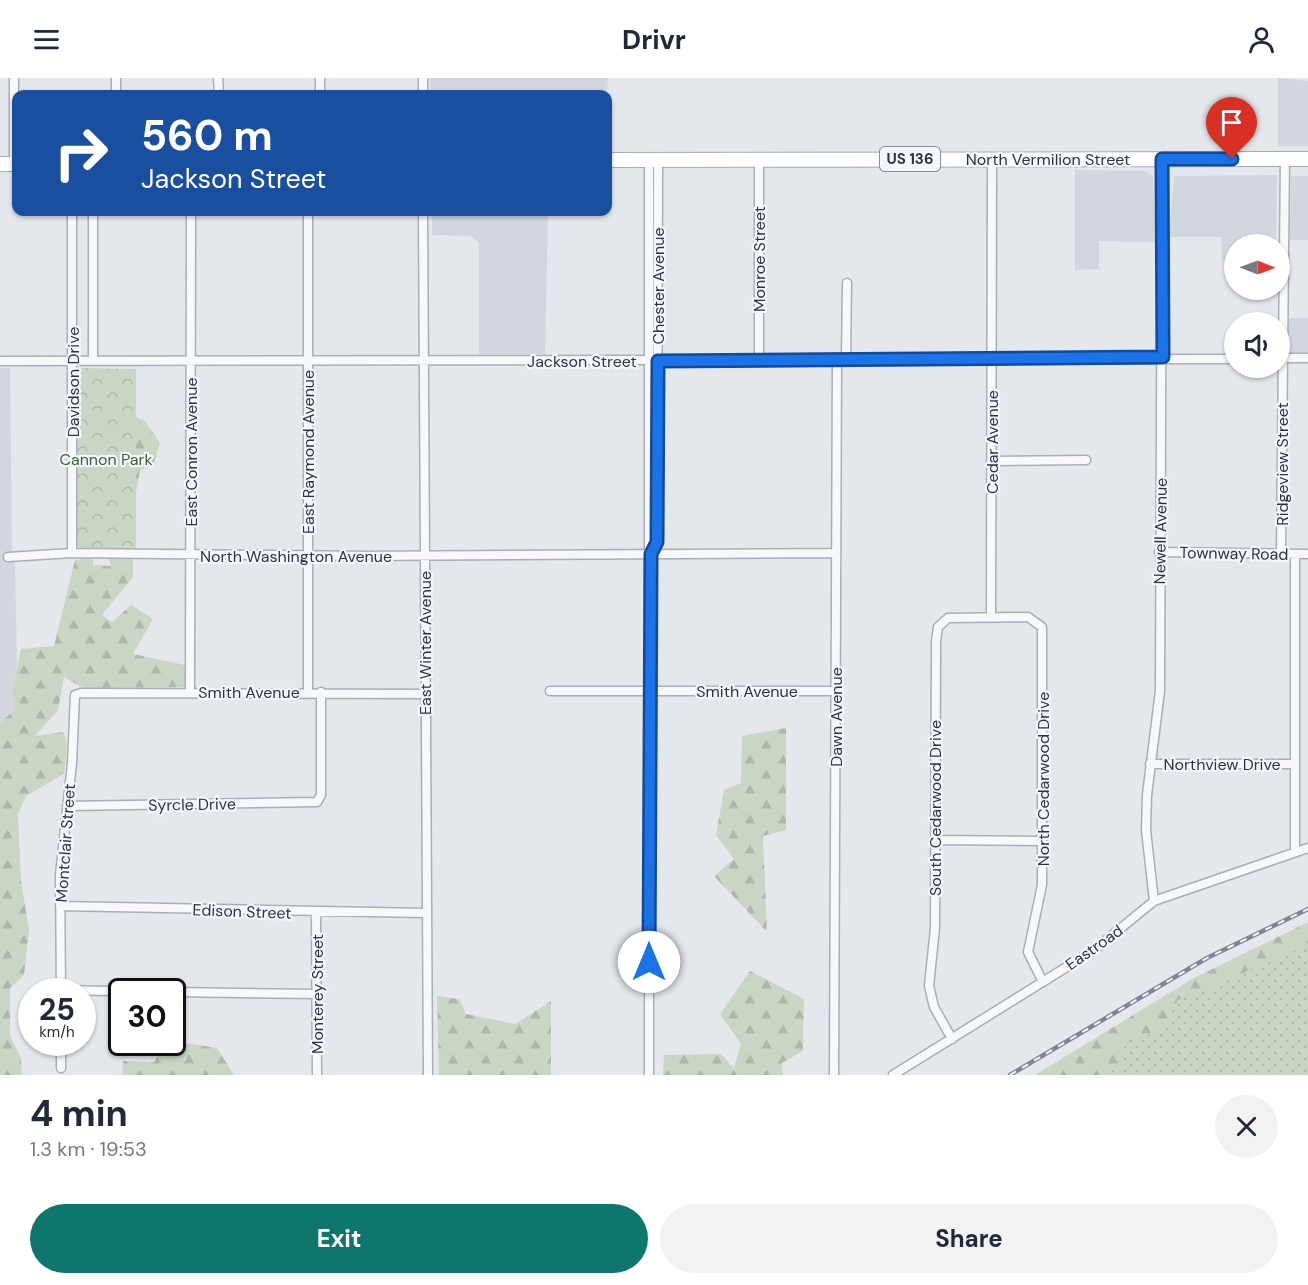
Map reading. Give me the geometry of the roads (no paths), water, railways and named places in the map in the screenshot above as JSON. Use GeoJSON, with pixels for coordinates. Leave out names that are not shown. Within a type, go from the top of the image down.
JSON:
{"type":"FeatureCollection","features":[{"type":"Feature","properties":{"kind":"main road","name":"North Vermilion Street"},"geometry":{"type":"LineString","coordinates":[[612,160],[1308,159]]}},
{"type":"Feature","properties":{"kind":"street"},"geometry":{"type":"LineString","coordinates":[[10,164],[12,121]]}},
{"type":"Feature","properties":{"kind":"street","name":"Monroe Street"},"geometry":{"type":"LineString","coordinates":[[759,159],[759,360]]}},
{"type":"Feature","properties":{"kind":"street","name":"Cedar Avenue"},"geometry":{"type":"LineString","coordinates":[[991,618],[992,159]]}},
{"type":"Feature","properties":{"kind":"street","name":"Newell Avenue"},"geometry":{"type":"LineString","coordinates":[[1154,901],[1146,830],[1150,764],[1160,691],[1162,159]]}},
{"type":"Feature","properties":{"kind":"street","name":"Ridgeview Street"},"geometry":{"type":"LineString","coordinates":[[1282,312],[1285,159]]}},
{"type":"Feature","properties":{"kind":"street","name":"Chester Avenue"},"geometry":{"type":"LineString","coordinates":[[649,1075],[651,554],[657,542],[652,486],[653,160]]}},
{"type":"Feature","properties":{"kind":"street","name":"Davidson Drive"},"geometry":{"type":"LineString","coordinates":[[72,216],[72,552]]}},
{"type":"Feature","properties":{"kind":"street","name":"Davidson Drive"},"geometry":{"type":"LineString","coordinates":[[93,216],[93,361]]}},
{"type":"Feature","properties":{"kind":"street","name":"East Conron Avenue"},"geometry":{"type":"LineString","coordinates":[[190,216],[192,555],[190,692]]}},
{"type":"Feature","properties":{"kind":"street","name":"East Raymond Avenue"},"geometry":{"type":"LineString","coordinates":[[308,216],[308,692]]}},
{"type":"Feature","properties":{"kind":"street","name":"East Winter Avenue"},"geometry":{"type":"LineString","coordinates":[[423,216],[425,914],[428,1075]]}},
{"type":"Feature","properties":{"kind":"street","name":"Dawn Avenue"},"geometry":{"type":"LineString","coordinates":[[834,1075],[836,554],[841,360],[847,283]]}},
{"type":"Feature","properties":{"kind":"street","name":"Jackson Street"},"geometry":{"type":"LineString","coordinates":[[0,361],[1224,358]]}},
{"type":"Feature","properties":{"kind":"street"},"geometry":{"type":"LineString","coordinates":[[1290,358],[1308,358]]}},
{"type":"Feature","properties":{"kind":"street","name":"Ridgeview Street"},"geometry":{"type":"LineString","coordinates":[[1281,378],[1281,553]]}},
{"type":"Feature","properties":{"kind":"street"},"geometry":{"type":"LineString","coordinates":[[992,460],[1086,460]]}},
{"type":"Feature","properties":{"kind":"street","name":"North Washington Avenue"},"geometry":{"type":"LineString","coordinates":[[8,556],[72,552],[308,556],[836,554]]}},
{"type":"Feature","properties":{"kind":"street","name":"Townway Road"},"geometry":{"type":"LineString","coordinates":[[1159,552],[1308,554]]}},
{"type":"Feature","properties":{"kind":"street"},"geometry":{"type":"LineString","coordinates":[[1294,554],[1295,851]]}},
{"type":"Feature","properties":{"kind":"street","name":"North Cedarwood Drive"},"geometry":{"type":"LineString","coordinates":[[991,618],[1028,617],[1042,627],[1040,906],[1028,952],[1043,982]]}},
{"type":"Feature","properties":{"kind":"street","name":"South Cedarwood Drive"},"geometry":{"type":"LineString","coordinates":[[952,1039],[934,1007],[929,986],[935,928],[938,627],[948,618],[991,618]]}},
{"type":"Feature","properties":{"kind":"street","name":"Smith Avenue"},"geometry":{"type":"LineString","coordinates":[[550,691],[836,691]]}},
{"type":"Feature","properties":{"kind":"street","name":"Smith Avenue"},"geometry":{"type":"LineString","coordinates":[[75,695],[81,693],[190,692],[424,694]]}},
{"type":"Feature","properties":{"kind":"street","name":"Syrcle Drive"},"geometry":{"type":"LineString","coordinates":[[67,806],[316,802],[321,795],[321,692]]}},
{"type":"Feature","properties":{"kind":"street","name":"Montclair Street"},"geometry":{"type":"LineString","coordinates":[[62,978],[61,853],[72,763],[75,695]]}},
{"type":"Feature","properties":{"kind":"street","name":"Northview Drive"},"geometry":{"type":"LineString","coordinates":[[1150,764],[1294,764]]}},
{"type":"Feature","properties":{"kind":"street"},"geometry":{"type":"LineString","coordinates":[[935,840],[1042,841]]}},
{"type":"Feature","properties":{"kind":"street","name":"Eastroad"},"geometry":{"type":"LineString","coordinates":[[893,1075],[1094,950],[1154,901],[1308,848]]}},
{"type":"Feature","properties":{"kind":"street","name":"Edison Street"},"geometry":{"type":"LineString","coordinates":[[60,906],[425,914]]}},
{"type":"Feature","properties":{"kind":"street","name":"Monterey Street"},"geometry":{"type":"LineString","coordinates":[[316,913],[317,1075]]}},
{"type":"Feature","properties":{"kind":"street"},"geometry":{"type":"LineString","coordinates":[[186,992],[317,994]]}},
{"type":"Feature","properties":{"kind":"street"},"geometry":{"type":"LineString","coordinates":[[61,1056],[61,1068]]}},
{"type":"Feature","properties":{"kind":"railway"},"geometry":{"type":"LineString","coordinates":[[1010,1075],[1207,958],[1308,909]]}},
{"type":"Feature","properties":{"kind":"park label","name":"Cannon Park"},"geometry":{"type":"Point","coordinates":[106,459]}}]}
